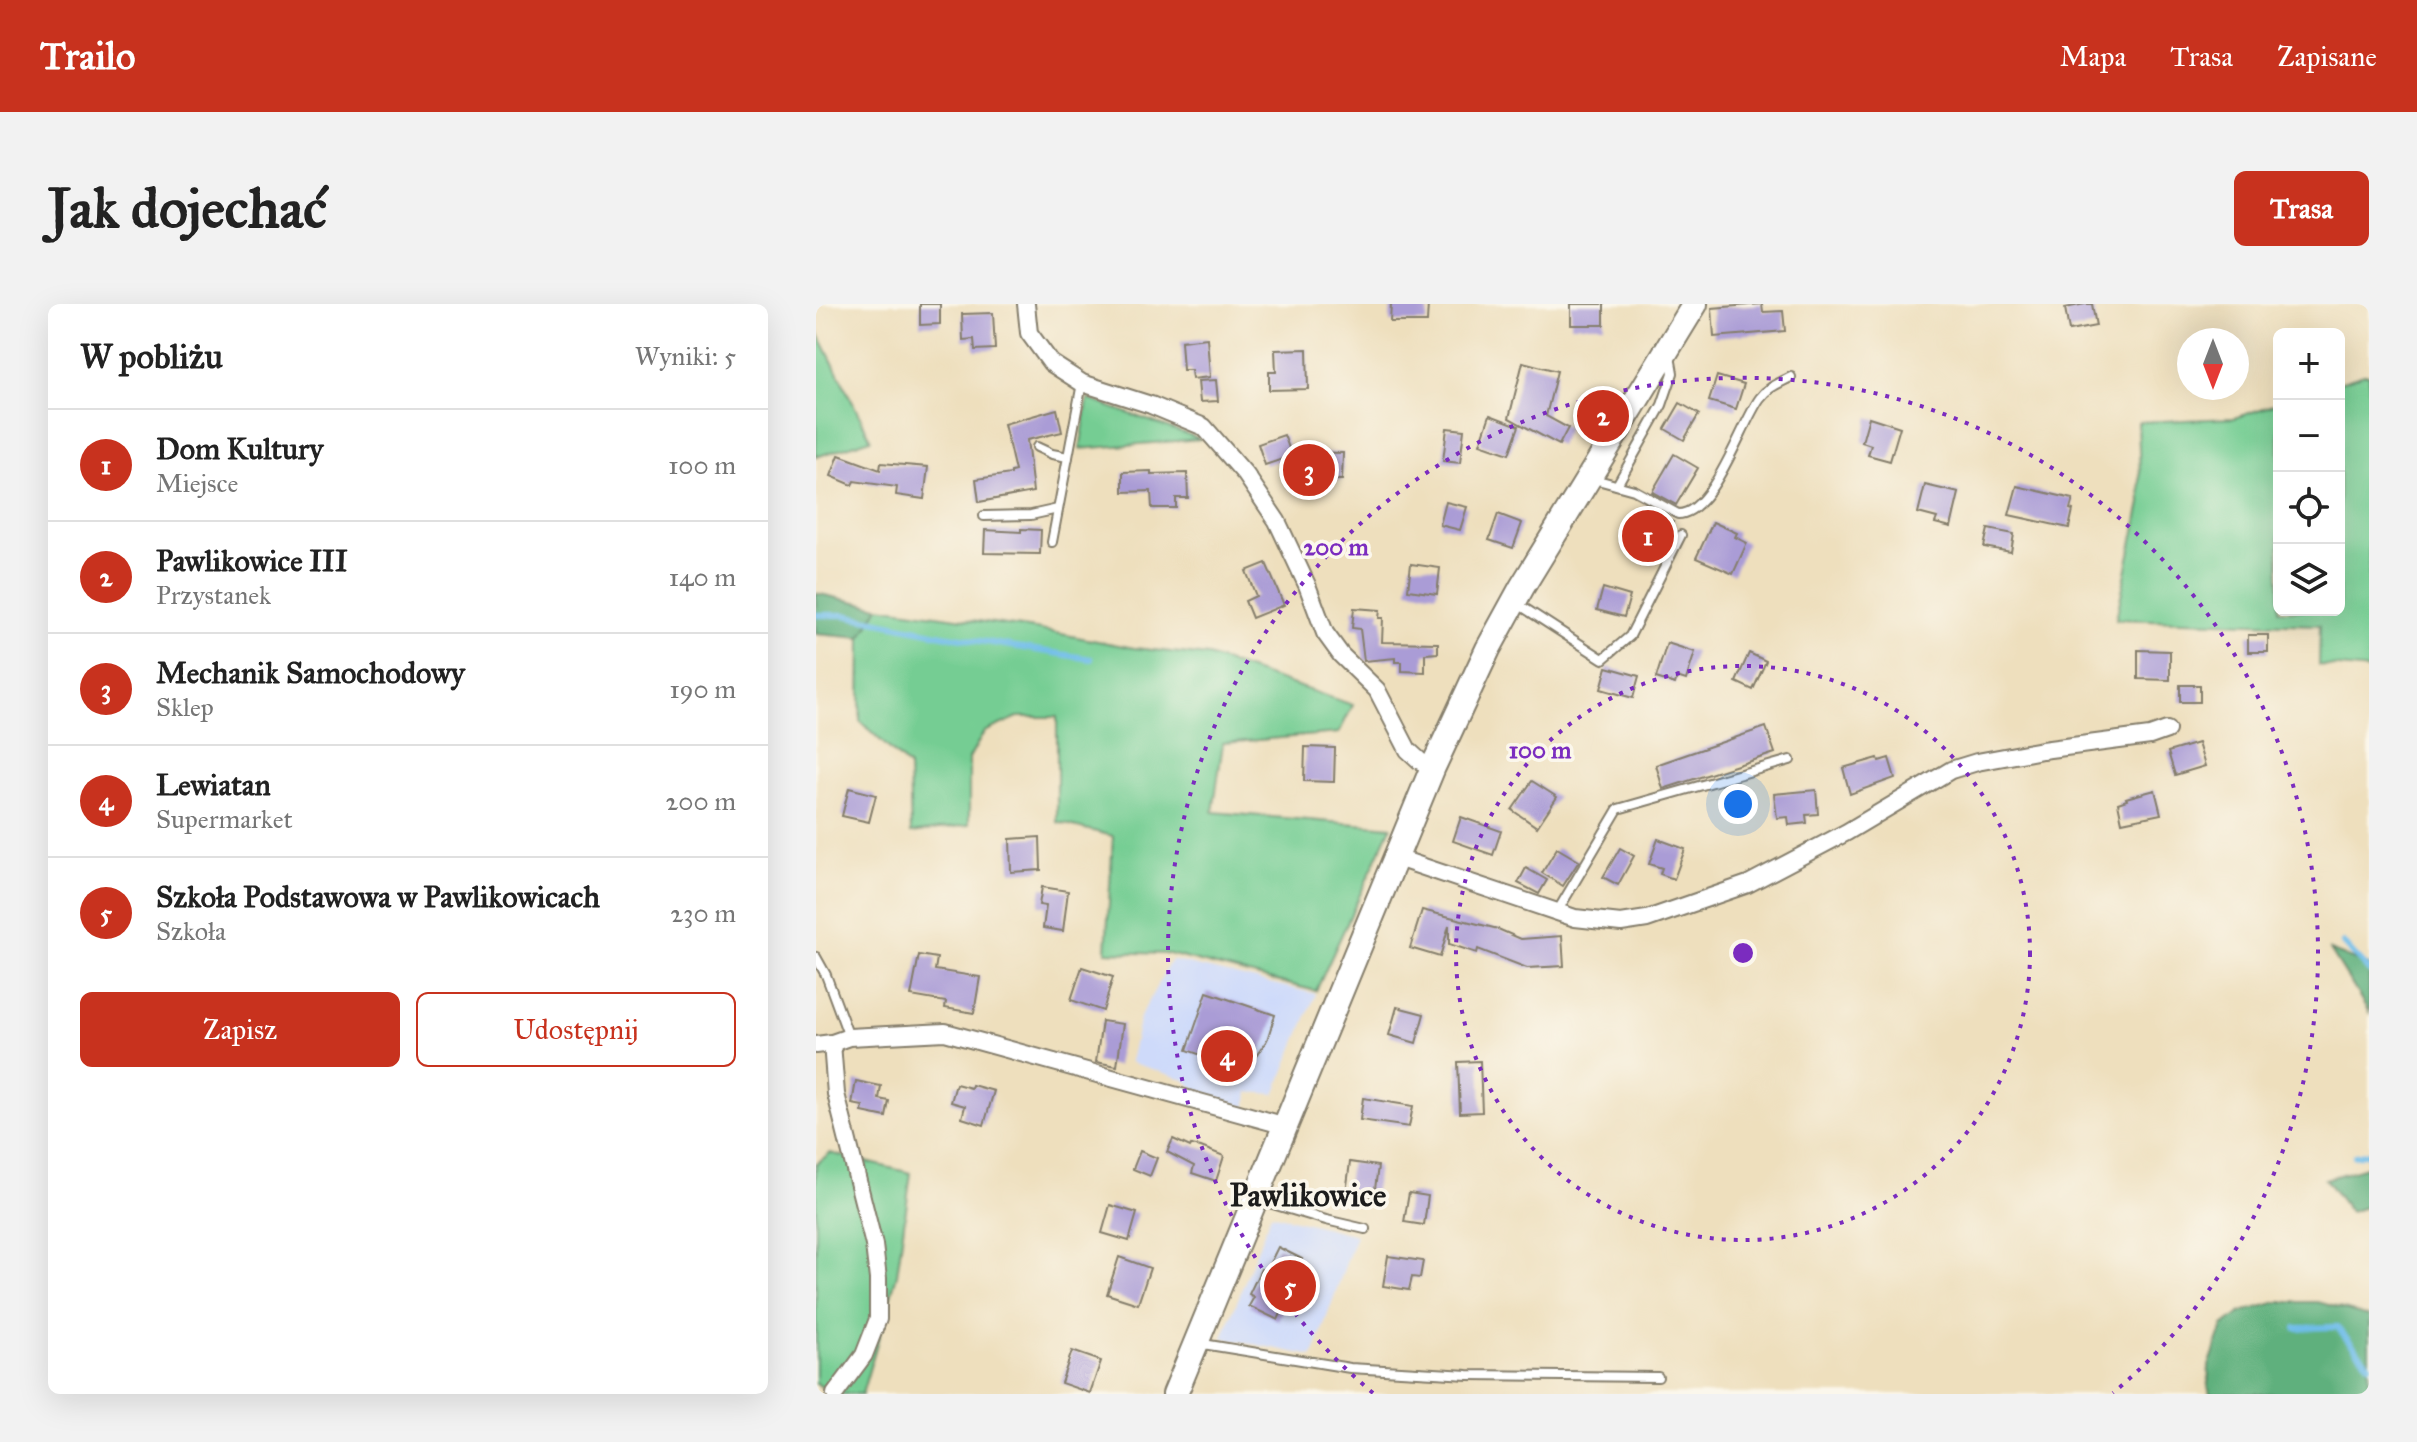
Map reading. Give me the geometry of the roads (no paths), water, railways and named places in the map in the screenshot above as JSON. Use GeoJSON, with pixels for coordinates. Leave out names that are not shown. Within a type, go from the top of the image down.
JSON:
{"type":"FeatureCollection","features":[{"type":"Feature","properties":{"kind":"main road"},"geometry":{"type":"LineString","coordinates":[[1175,1394],[1433,767],[1488,649],[1695,304]]}},
{"type":"Feature","properties":{"kind":"street"},"geometry":{"type":"LineString","coordinates":[[1026,304],[1029,333],[1051,363],[1082,383],[1151,405],[1204,427],[1246,475],[1277,521],[1325,633],[1341,655],[1377,690],[1408,750],[1433,767]]}},
{"type":"Feature","properties":{"kind":"street"},"geometry":{"type":"LineString","coordinates":[[1397,858],[1575,918],[1621,923],[1647,919],[1748,884],[1847,832],[1951,770],[1977,762],[2150,736],[2167,730]]}},
{"type":"Feature","properties":{"kind":"street"},"geometry":{"type":"LineString","coordinates":[[835,1394],[864,1355],[878,1319],[878,1279],[874,1245],[824,1044],[849,1037],[945,1032],[1286,1126]]}},
{"type":"Feature","properties":{"kind":"lane"},"geometry":{"type":"LineString","coordinates":[[1617,485],[1662,405],[1673,373],[1669,347]]}},
{"type":"Feature","properties":{"kind":"lane"},"geometry":{"type":"LineString","coordinates":[[1589,478],[1634,490],[1678,514],[1685,514],[1695,507],[1724,470],[1758,400],[1769,388],[1791,377]]}},
{"type":"Feature","properties":{"kind":"lane"},"geometry":{"type":"LineString","coordinates":[[1052,542],[1082,383]]}},
{"type":"Feature","properties":{"kind":"lane"},"geometry":{"type":"LineString","coordinates":[[1037,447],[1068,457]]}},
{"type":"Feature","properties":{"kind":"lane"},"geometry":{"type":"LineString","coordinates":[[984,516],[1031,515],[1058,509]]}},
{"type":"Feature","properties":{"kind":"lane"},"geometry":{"type":"LineString","coordinates":[[1514,602],[1603,659],[1630,636],[1681,535]]}},
{"type":"Feature","properties":{"kind":"lane"},"geometry":{"type":"LineString","coordinates":[[1557,912],[1618,809],[1790,760]]}},
{"type":"Feature","properties":{"kind":"lane"},"geometry":{"type":"LineString","coordinates":[[816,957],[849,1037]]}},
{"type":"Feature","properties":{"kind":"lane"},"geometry":{"type":"LineString","coordinates":[[1255,1199],[1365,1229]]}},
{"type":"Feature","properties":{"kind":"lane"},"geometry":{"type":"LineString","coordinates":[[1197,1343],[1350,1368],[1468,1375],[1658,1377]]}},
{"type":"Feature","properties":{"kind":"waterway"},"geometry":{"type":"LineString","coordinates":[[816,615],[844,615],[1091,659]]}},
{"type":"Feature","properties":{"kind":"waterway"},"geometry":{"type":"LineString","coordinates":[[2343,943],[2369,971]]}},
{"type":"Feature","properties":{"kind":"waterway"},"geometry":{"type":"LineString","coordinates":[[2355,1156],[2369,1153]]}},
{"type":"Feature","properties":{"kind":"waterway"},"geometry":{"type":"LineString","coordinates":[[2296,1328],[2337,1327],[2369,1364]]}},
{"type":"Feature","properties":{"kind":"place","name":"Pawlikowice III"},"geometry":{"type":"Point","coordinates":[1603,416]}},
{"type":"Feature","properties":{"kind":"place","name":"Mechanik Samochodowy"},"geometry":{"type":"Point","coordinates":[1309,470]}},
{"type":"Feature","properties":{"kind":"place","name":"Dom Kultury"},"geometry":{"type":"Point","coordinates":[1648,536]}},
{"type":"Feature","properties":{"kind":"place","name":"Lewiatan"},"geometry":{"type":"Point","coordinates":[1227,1056]}},
{"type":"Feature","properties":{"kind":"place","name":"Szkoła Podstawowa w Pawlikowicach"},"geometry":{"type":"Point","coordinates":[1290,1286]}},
{"type":"Feature","properties":{"kind":"district","name":"Pawlikowice"},"geometry":{"type":"Point","coordinates":[1308,1195]}}]}
